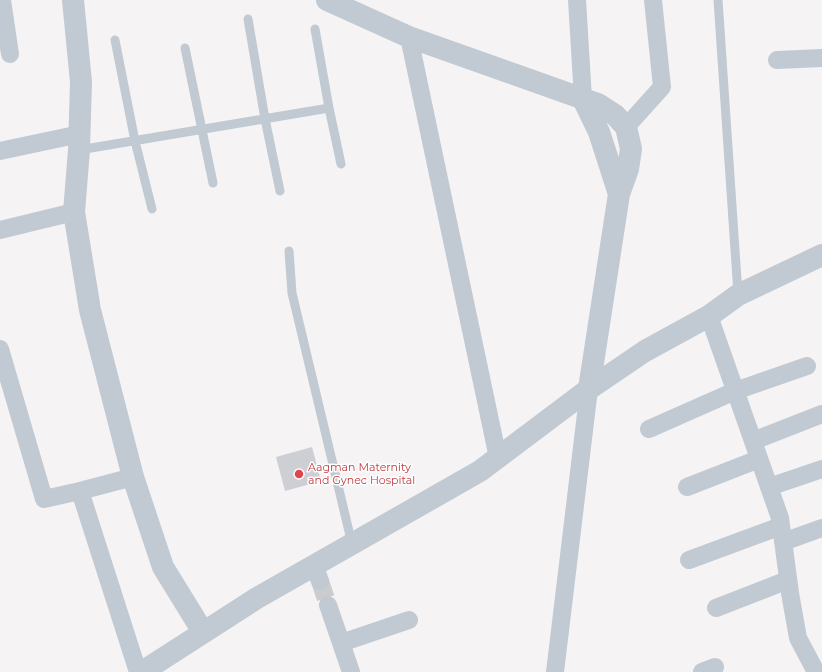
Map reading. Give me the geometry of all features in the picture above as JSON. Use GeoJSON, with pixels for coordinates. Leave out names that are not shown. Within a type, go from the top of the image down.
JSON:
{"type":"FeatureCollection","features":[{"type":"Feature","properties":{"kind":"street"},"geometry":{"type":"LineString","coordinates":[[2,0],[10,54]]}},
{"type":"Feature","properties":{"kind":"street"},"geometry":{"type":"LineString","coordinates":[[73,0],[81,82],[79,142],[74,212],[90,310],[133,477],[163,567],[204,632]]}},
{"type":"Feature","properties":{"kind":"street"},"geometry":{"type":"LineString","coordinates":[[327,0],[409,37],[598,104],[615,115],[626,127],[631,149],[628,169],[619,194],[589,389],[555,672]]}},
{"type":"Feature","properties":{"kind":"street"},"geometry":{"type":"LineString","coordinates":[[577,0],[583,99],[600,132],[619,194]]}},
{"type":"Feature","properties":{"kind":"street"},"geometry":{"type":"LineString","coordinates":[[626,127],[662,87],[653,0]]}},
{"type":"Feature","properties":{"kind":"street"},"geometry":{"type":"LineString","coordinates":[[409,37],[498,458]]}},
{"type":"Feature","properties":{"kind":"street"},"geometry":{"type":"LineString","coordinates":[[777,60],[822,58]]}},
{"type":"Feature","properties":{"kind":"street"},"geometry":{"type":"LineString","coordinates":[[0,151],[79,142]]}},
{"type":"Feature","properties":{"kind":"street"},"geometry":{"type":"LineString","coordinates":[[0,230],[74,212]]}},
{"type":"Feature","properties":{"kind":"street"},"geometry":{"type":"LineString","coordinates":[[155,668],[204,632],[257,598],[317,573],[352,544],[480,471],[589,389],[645,351],[709,316],[738,295],[822,255]]}},
{"type":"Feature","properties":{"kind":"street"},"geometry":{"type":"LineString","coordinates":[[709,316],[780,518],[788,580],[798,638],[816,672]]}},
{"type":"Feature","properties":{"kind":"street"},"geometry":{"type":"LineString","coordinates":[[0,349],[44,499],[133,477]]}},
{"type":"Feature","properties":{"kind":"street"},"geometry":{"type":"LineString","coordinates":[[649,428],[735,391],[807,366]]}},
{"type":"Feature","properties":{"kind":"street"},"geometry":{"type":"LineString","coordinates":[[753,441],[822,414]]}},
{"type":"Feature","properties":{"kind":"street"},"geometry":{"type":"LineString","coordinates":[[687,487],[759,459]]}},
{"type":"Feature","properties":{"kind":"street"},"geometry":{"type":"LineString","coordinates":[[769,487],[822,469]]}},
{"type":"Feature","properties":{"kind":"street"},"geometry":{"type":"LineString","coordinates":[[80,491],[138,672]]}},
{"type":"Feature","properties":{"kind":"street"},"geometry":{"type":"LineString","coordinates":[[689,560],[782,534],[822,528]]}},
{"type":"Feature","properties":{"kind":"street"},"geometry":{"type":"LineString","coordinates":[[716,608],[788,580]]}},
{"type":"Feature","properties":{"kind":"street"},"geometry":{"type":"LineString","coordinates":[[328,605],[351,672]]}},
{"type":"Feature","properties":{"kind":"street"},"geometry":{"type":"LineString","coordinates":[[341,643],[409,620]]}},
{"type":"Feature","properties":{"kind":"lane"},"geometry":{"type":"LineString","coordinates":[[718,0],[738,295]]}},
{"type":"Feature","properties":{"kind":"lane"},"geometry":{"type":"LineString","coordinates":[[248,19],[265,119],[280,191]]}},
{"type":"Feature","properties":{"kind":"lane"},"geometry":{"type":"LineString","coordinates":[[315,29],[341,164]]}},
{"type":"Feature","properties":{"kind":"lane"},"geometry":{"type":"LineString","coordinates":[[115,40],[135,141],[152,209]]}},
{"type":"Feature","properties":{"kind":"lane"},"geometry":{"type":"LineString","coordinates":[[185,48],[213,183]]}},
{"type":"Feature","properties":{"kind":"lane"},"geometry":{"type":"LineString","coordinates":[[79,142],[135,141],[329,108]]}},
{"type":"Feature","properties":{"kind":"lane"},"geometry":{"type":"LineString","coordinates":[[289,251],[292,293],[352,544]]}},
{"type":"Feature","properties":{"kind":"building"},"geometry":{"type":"Polygon","coordinates":[[[312,447],[321,481],[285,491],[276,457],[312,447]]]}},
{"type":"Feature","properties":{"kind":"tunnel"},"geometry":{"type":"LineString","coordinates":[[320,581],[328,605]]}},
{"type":"Feature","properties":{"kind":"place","name":"Aagman Maternity and Gynec Hospital"},"geometry":{"type":"Point","coordinates":[299,474]}}]}
